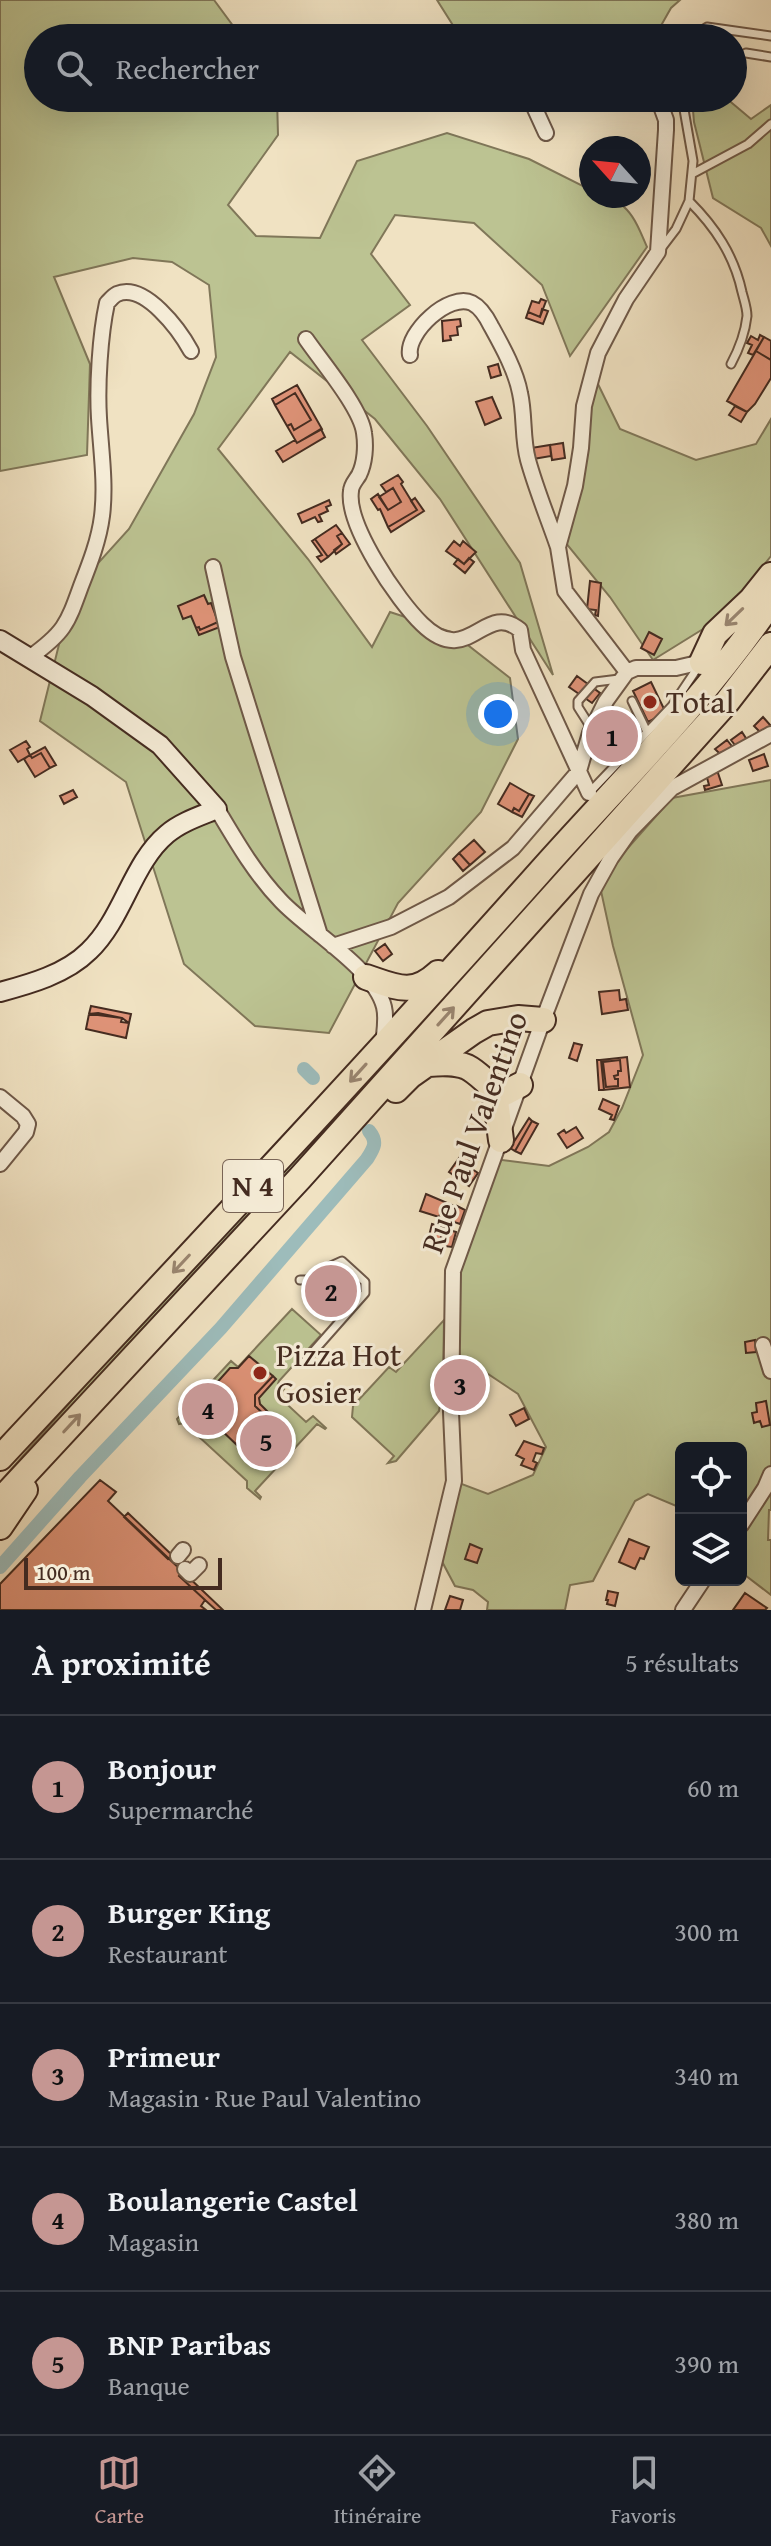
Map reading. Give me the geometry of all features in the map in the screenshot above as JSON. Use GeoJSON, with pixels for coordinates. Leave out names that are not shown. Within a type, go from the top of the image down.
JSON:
{"type":"FeatureCollection","features":[{"type":"Feature","properties":{"kind":"highway"},"geometry":{"type":"LineString","coordinates":[[702,662],[715,634],[751,600],[771,575]]}},
{"type":"Feature","properties":{"kind":"highway","name":"N 4"},"geometry":{"type":"LineString","coordinates":[[0,1458],[472,948],[688,708],[771,602]]}},
{"type":"Feature","properties":{"kind":"highway","name":"N 4"},"geometry":{"type":"LineString","coordinates":[[0,1501],[300,1178],[727,702],[771,645]]}},
{"type":"Feature","properties":{"kind":"highway"},"geometry":{"type":"LineString","coordinates":[[672,788],[721,723],[727,702]]}},
{"type":"Feature","properties":{"kind":"highway"},"geometry":{"type":"LineString","coordinates":[[504,912],[584,782]]}},
{"type":"Feature","properties":{"kind":"highway"},"geometry":{"type":"LineString","coordinates":[[366,977],[402,989],[424,985],[472,948]]}},
{"type":"Feature","properties":{"kind":"highway"},"geometry":{"type":"LineString","coordinates":[[300,1178],[410,1076],[474,1031],[488,1023],[518,1018],[543,1020]]}},
{"type":"Feature","properties":{"kind":"highway"},"geometry":{"type":"LineString","coordinates":[[428,1064],[467,1067],[496,1091],[505,1093],[520,1085]]}},
{"type":"Feature","properties":{"kind":"highway"},"geometry":{"type":"LineString","coordinates":[[488,1083],[496,1101],[501,1140]]}},
{"type":"Feature","properties":{"kind":"highway"},"geometry":{"type":"LineString","coordinates":[[0,1527],[24,1493],[35,1462]]}},
{"type":"Feature","properties":{"kind":"street"},"geometry":{"type":"LineString","coordinates":[[536,112],[546,133]]}},
{"type":"Feature","properties":{"kind":"street"},"geometry":{"type":"LineString","coordinates":[[558,547],[575,486],[584,406],[598,353],[626,299],[658,252],[666,130],[663,112]]}},
{"type":"Feature","properties":{"kind":"street"},"geometry":{"type":"LineString","coordinates":[[29,658],[51,642],[66,625],[98,537],[102,515],[99,417],[107,303],[117,294],[129,293],[149,302],[164,313],[191,351]]}},
{"type":"Feature","properties":{"kind":"street"},"geometry":{"type":"LineString","coordinates":[[410,355],[409,347],[415,335],[444,306],[463,301],[473,303],[482,312],[521,394],[528,459],[558,547],[565,591],[624,676]]}},
{"type":"Feature","properties":{"kind":"street"},"geometry":{"type":"LineString","coordinates":[[306,339],[352,406],[364,430],[364,454],[361,472],[351,489],[352,506],[374,563],[422,624],[441,639],[455,642],[466,639],[488,625],[503,621],[520,630],[523,650],[584,782]]}},
{"type":"Feature","properties":{"kind":"street"},"geometry":{"type":"LineString","coordinates":[[213,567],[233,657],[320,935]]}},
{"type":"Feature","properties":{"kind":"street"},"geometry":{"type":"LineString","coordinates":[[0,640],[92,696],[160,745],[217,809],[258,874],[282,902],[366,977],[383,1004],[383,1045]]}},
{"type":"Feature","properties":{"kind":"street"},"geometry":{"type":"LineString","coordinates":[[333,946],[391,927],[449,897],[513,848],[584,782],[592,729],[624,676],[636,668],[676,668],[702,662]]}},
{"type":"Feature","properties":{"kind":"street","name":"Rue Paul Valentino"},"geometry":{"type":"LineString","coordinates":[[423,1610],[454,1481],[451,1412],[453,1271],[591,894],[630,831],[672,788],[771,734]]}},
{"type":"Feature","properties":{"kind":"street"},"geometry":{"type":"LineString","coordinates":[[0,992],[35,982],[88,952],[108,928],[152,849],[178,826],[217,809]]}},
{"type":"Feature","properties":{"kind":"street"},"geometry":{"type":"LineString","coordinates":[[0,1097],[28,1124],[26,1132],[0,1164]]}},
{"type":"Feature","properties":{"kind":"street"},"geometry":{"type":"LineString","coordinates":[[763,1345],[771,1371]]}},
{"type":"Feature","properties":{"kind":"street"},"geometry":{"type":"LineString","coordinates":[[747,1516],[771,1474]]}},
{"type":"Feature","properties":{"kind":"street"},"geometry":{"type":"LineString","coordinates":[[683,1610],[699,1586]]}},
{"type":"Feature","properties":{"kind":"lane"},"geometry":{"type":"LineString","coordinates":[[747,33],[771,36]]}},
{"type":"Feature","properties":{"kind":"lane"},"geometry":{"type":"LineString","coordinates":[[747,53],[771,57]]}},
{"type":"Feature","properties":{"kind":"lane"},"geometry":{"type":"LineString","coordinates":[[658,252],[676,229],[689,201],[692,145],[685,112]]}},
{"type":"Feature","properties":{"kind":"lane"},"geometry":{"type":"LineString","coordinates":[[692,174],[748,144],[771,124]]}},
{"type":"Feature","properties":{"kind":"lane"},"geometry":{"type":"LineString","coordinates":[[689,201],[715,231],[738,272],[747,313],[742,342],[731,364]]}},
{"type":"Feature","properties":{"kind":"lane"},"geometry":{"type":"LineString","coordinates":[[584,782],[647,732],[672,706],[702,662]]}},
{"type":"Feature","properties":{"kind":"lane"},"geometry":{"type":"LineString","coordinates":[[592,729],[578,707],[578,701],[595,682],[624,676]]}},
{"type":"Feature","properties":{"kind":"lane"},"geometry":{"type":"LineString","coordinates":[[632,701],[647,732]]}},
{"type":"Feature","properties":{"kind":"lane"},"geometry":{"type":"LineString","coordinates":[[300,1280],[317,1280],[331,1266],[342,1261],[367,1286],[365,1293],[304,1362]]}},
{"type":"Feature","properties":{"kind":"green space"},"geometry":{"type":"Polygon","coordinates":[[[0,0],[214,0],[232,24],[24,24],[24,112],[277,112],[278,135],[228,205],[256,236],[320,238],[357,161],[447,133],[529,159],[579,184],[579,208],[624,208],[634,219],[647,247],[570,356],[542,285],[474,223],[395,215],[371,254],[410,305],[362,340],[427,426],[520,563],[553,675],[440,499],[375,419],[290,352],[218,449],[308,559],[372,647],[390,612],[451,632],[510,678],[518,739],[481,812],[398,903],[329,1033],[255,1026],[184,964],[126,782],[40,721],[72,592],[129,529],[194,414],[216,357],[209,285],[172,262],[133,258],[54,277],[90,364],[87,455],[0,471],[0,0]]]}},
{"type":"Feature","properties":{"kind":"green space"},"geometry":{"type":"Polygon","coordinates":[[[437,0],[680,0],[662,24],[452,24],[437,0]]]}},
{"type":"Feature","properties":{"kind":"green space"},"geometry":{"type":"Polygon","coordinates":[[[771,105],[771,246],[761,228],[713,198],[693,112],[743,112],[751,119],[771,105]]]}},
{"type":"Feature","properties":{"kind":"green space"},"geometry":{"type":"Polygon","coordinates":[[[595,378],[620,429],[696,460],[756,444],[771,419],[771,556],[724,616],[653,660],[610,597],[565,542],[595,378]]]}},
{"type":"Feature","properties":{"kind":"green space"},"geometry":{"type":"Polygon","coordinates":[[[771,780],[771,1510],[768,1540],[771,1540],[771,1595],[747,1577],[747,1442],[675,1442],[675,1505],[648,1494],[635,1501],[593,1581],[570,1585],[565,1610],[487,1610],[488,1602],[473,1590],[455,1586],[437,1552],[454,1481],[488,1494],[533,1475],[546,1447],[518,1394],[482,1370],[451,1358],[451,1296],[494,1159],[549,1166],[588,1147],[609,1132],[622,1108],[643,1055],[601,891],[619,858],[672,798],[771,780]]]}},
{"type":"Feature","properties":{"kind":"green space"},"geometry":{"type":"Polygon","coordinates":[[[626,797],[296,1166],[0,1485],[102,1366],[626,797]]]}},
{"type":"Feature","properties":{"kind":"green space"},"geometry":{"type":"Polygon","coordinates":[[[292,1309],[321,1335],[279,1381],[278,1384],[284,1389],[278,1396],[306,1422],[313,1416],[326,1428],[317,1424],[255,1491],[260,1499],[247,1488],[247,1481],[184,1423],[179,1424],[177,1419],[231,1361],[238,1367],[292,1309]]]}},
{"type":"Feature","properties":{"kind":"green space"},"geometry":{"type":"Polygon","coordinates":[[[444,1320],[443,1386],[439,1411],[396,1461],[388,1463],[394,1456],[352,1417],[353,1406],[389,1367],[396,1372],[444,1320]]]}},
{"type":"Feature","properties":{"kind":"building"},"geometry":{"type":"Polygon","coordinates":[[[541,299],[546,301],[540,317],[528,312],[532,301],[539,303],[541,299]]]}},
{"type":"Feature","properties":{"kind":"building"},"geometry":{"type":"Polygon","coordinates":[[[542,309],[548,311],[543,324],[526,318],[528,312],[540,317],[542,309]]]}},
{"type":"Feature","properties":{"kind":"building"},"geometry":{"type":"Polygon","coordinates":[[[460,319],[458,335],[443,341],[442,321],[460,319]]]}},
{"type":"Feature","properties":{"kind":"building"},"geometry":{"type":"Polygon","coordinates":[[[760,335],[764,337],[753,355],[748,353],[752,345],[747,343],[751,336],[758,340],[760,335]]]}},
{"type":"Feature","properties":{"kind":"building"},"geometry":{"type":"Polygon","coordinates":[[[764,337],[771,341],[771,360],[756,351],[764,337]]]}},
{"type":"Feature","properties":{"kind":"building"},"geometry":{"type":"Polygon","coordinates":[[[756,351],[771,360],[771,378],[747,412],[727,401],[756,351]]]}},
{"type":"Feature","properties":{"kind":"building"},"geometry":{"type":"Polygon","coordinates":[[[498,364],[501,375],[491,378],[488,367],[498,364]]]}},
{"type":"Feature","properties":{"kind":"building"},"geometry":{"type":"Polygon","coordinates":[[[297,385],[322,429],[297,443],[287,426],[291,424],[294,430],[311,420],[295,393],[275,405],[272,399],[297,385]]]}},
{"type":"Feature","properties":{"kind":"building"},"geometry":{"type":"Polygon","coordinates":[[[295,393],[311,420],[294,430],[291,424],[287,426],[275,405],[295,393]]]}},
{"type":"Feature","properties":{"kind":"building"},"geometry":{"type":"Polygon","coordinates":[[[492,397],[501,418],[485,425],[476,402],[492,397]]]}},
{"type":"Feature","properties":{"kind":"building"},"geometry":{"type":"Polygon","coordinates":[[[735,406],[747,412],[741,422],[729,415],[735,406]]]}},
{"type":"Feature","properties":{"kind":"building"},"geometry":{"type":"Polygon","coordinates":[[[321,429],[325,437],[283,462],[276,451],[321,429]]]}},
{"type":"Feature","properties":{"kind":"building"},"geometry":{"type":"Polygon","coordinates":[[[563,443],[565,458],[552,460],[550,445],[563,443]]]}},
{"type":"Feature","properties":{"kind":"building"},"geometry":{"type":"Polygon","coordinates":[[[550,445],[551,456],[533,459],[531,448],[550,445]]]}},
{"type":"Feature","properties":{"kind":"building"},"geometry":{"type":"Polygon","coordinates":[[[398,475],[417,510],[388,527],[380,509],[371,499],[378,494],[388,510],[401,502],[393,488],[386,492],[381,485],[398,475]]]}},
{"type":"Feature","properties":{"kind":"building"},"geometry":{"type":"Polygon","coordinates":[[[393,488],[401,502],[388,510],[379,497],[393,488]]]}},
{"type":"Feature","properties":{"kind":"building"},"geometry":{"type":"Polygon","coordinates":[[[415,498],[424,511],[391,532],[388,527],[417,510],[411,501],[415,498]]]}},
{"type":"Feature","properties":{"kind":"building"},"geometry":{"type":"Polygon","coordinates":[[[329,500],[331,505],[326,507],[328,511],[319,515],[322,521],[318,522],[315,517],[302,523],[298,514],[329,500]]]}},
{"type":"Feature","properties":{"kind":"building"},"geometry":{"type":"Polygon","coordinates":[[[336,525],[342,533],[337,536],[342,544],[328,557],[315,539],[336,525]]]}},
{"type":"Feature","properties":{"kind":"building"},"geometry":{"type":"Polygon","coordinates":[[[342,533],[350,544],[336,554],[334,550],[342,544],[337,536],[342,533]]]}},
{"type":"Feature","properties":{"kind":"building"},"geometry":{"type":"Polygon","coordinates":[[[315,539],[328,557],[321,562],[317,557],[322,555],[312,541],[315,539]]]}},
{"type":"Feature","properties":{"kind":"building"},"geometry":{"type":"Polygon","coordinates":[[[454,541],[460,546],[463,541],[476,552],[464,564],[446,551],[454,541]]]}},
{"type":"Feature","properties":{"kind":"building"},"geometry":{"type":"Polygon","coordinates":[[[469,558],[474,562],[465,573],[454,564],[458,559],[464,564],[469,558]]]}},
{"type":"Feature","properties":{"kind":"building"},"geometry":{"type":"Polygon","coordinates":[[[590,581],[601,583],[598,616],[595,615],[596,610],[587,609],[590,581]]]}},
{"type":"Feature","properties":{"kind":"building"},"geometry":{"type":"Polygon","coordinates":[[[204,595],[208,604],[211,603],[218,622],[200,630],[191,616],[183,619],[178,606],[204,595]]]}},
{"type":"Feature","properties":{"kind":"building"},"geometry":{"type":"Polygon","coordinates":[[[218,622],[220,627],[199,635],[196,628],[200,630],[218,622]]]}},
{"type":"Feature","properties":{"kind":"building"},"geometry":{"type":"Polygon","coordinates":[[[649,632],[662,639],[654,655],[641,648],[649,632]]]}},
{"type":"Feature","properties":{"kind":"building"},"geometry":{"type":"Polygon","coordinates":[[[577,676],[600,693],[592,703],[569,687],[577,676]]]}},
{"type":"Feature","properties":{"kind":"building","name":"Total"},"geometry":{"type":"Polygon","coordinates":[[[651,682],[666,713],[648,722],[633,691],[651,682]]]}},
{"type":"Feature","properties":{"kind":"building"},"geometry":{"type":"Polygon","coordinates":[[[614,713],[632,746],[604,762],[592,739],[604,732],[598,722],[614,713]]]}},
{"type":"Feature","properties":{"kind":"building"},"geometry":{"type":"Polygon","coordinates":[[[763,717],[771,726],[763,735],[754,726],[763,717]]]}},
{"type":"Feature","properties":{"kind":"building"},"geometry":{"type":"Polygon","coordinates":[[[742,732],[749,743],[738,749],[731,740],[742,732]]]}},
{"type":"Feature","properties":{"kind":"building"},"geometry":{"type":"Polygon","coordinates":[[[727,740],[735,750],[719,753],[715,749],[727,740]]]}},
{"type":"Feature","properties":{"kind":"building"},"geometry":{"type":"Polygon","coordinates":[[[26,741],[30,755],[18,762],[10,750],[26,741]]]}},
{"type":"Feature","properties":{"kind":"building"},"geometry":{"type":"Polygon","coordinates":[[[45,747],[56,765],[50,768],[41,753],[32,758],[30,755],[45,747]]]}},
{"type":"Feature","properties":{"kind":"building"},"geometry":{"type":"Polygon","coordinates":[[[41,753],[50,768],[35,777],[24,759],[41,753]]]}},
{"type":"Feature","properties":{"kind":"building"},"geometry":{"type":"Polygon","coordinates":[[[764,754],[768,766],[753,771],[749,760],[764,754]]]}},
{"type":"Feature","properties":{"kind":"building"},"geometry":{"type":"Polygon","coordinates":[[[717,770],[722,785],[705,790],[704,786],[709,785],[706,774],[717,770]]]}},
{"type":"Feature","properties":{"kind":"building"},"geometry":{"type":"Polygon","coordinates":[[[510,783],[529,794],[519,811],[514,808],[512,812],[498,804],[510,783]]]}},
{"type":"Feature","properties":{"kind":"building"},"geometry":{"type":"Polygon","coordinates":[[[73,790],[77,797],[64,804],[60,796],[73,790]]]}},
{"type":"Feature","properties":{"kind":"building"},"geometry":{"type":"Polygon","coordinates":[[[529,794],[534,796],[522,817],[512,812],[514,808],[519,811],[529,794]]]}},
{"type":"Feature","properties":{"kind":"building"},"geometry":{"type":"Polygon","coordinates":[[[474,840],[485,852],[470,865],[459,853],[474,840]]]}},
{"type":"Feature","properties":{"kind":"building"},"geometry":{"type":"Polygon","coordinates":[[[459,853],[470,865],[463,871],[453,859],[459,853]]]}},
{"type":"Feature","properties":{"kind":"building"},"geometry":{"type":"Polygon","coordinates":[[[385,944],[392,954],[383,961],[375,951],[385,944]]]}},
{"type":"Feature","properties":{"kind":"building"},"geometry":{"type":"Polygon","coordinates":[[[619,990],[620,1000],[626,999],[628,1010],[602,1014],[599,992],[619,990]]]}},
{"type":"Feature","properties":{"kind":"building"},"geometry":{"type":"Polygon","coordinates":[[[91,1006],[131,1014],[129,1023],[122,1018],[89,1014],[91,1006]]]}},
{"type":"Feature","properties":{"kind":"building"},"geometry":{"type":"Polygon","coordinates":[[[89,1014],[122,1018],[121,1022],[129,1023],[126,1038],[86,1029],[89,1014]]]}},
{"type":"Feature","properties":{"kind":"building"},"geometry":{"type":"Polygon","coordinates":[[[574,1043],[582,1045],[577,1061],[569,1058],[574,1043]]]}},
{"type":"Feature","properties":{"kind":"building"},"geometry":{"type":"Polygon","coordinates":[[[627,1057],[630,1087],[604,1090],[601,1060],[627,1057]],[[620,1060],[603,1062],[606,1087],[618,1086],[618,1079],[614,1076],[621,1071],[620,1060]]]}},
{"type":"Feature","properties":{"kind":"building"},"geometry":{"type":"Polygon","coordinates":[[[597,1060],[601,1060],[604,1090],[599,1090],[597,1060]]]}},
{"type":"Feature","properties":{"kind":"building"},"geometry":{"type":"Polygon","coordinates":[[[620,1060],[621,1071],[614,1076],[618,1079],[618,1086],[606,1087],[603,1062],[620,1060]]]}},
{"type":"Feature","properties":{"kind":"building"},"geometry":{"type":"Polygon","coordinates":[[[603,1099],[619,1106],[614,1120],[610,1119],[612,1115],[599,1109],[603,1099]]]}},
{"type":"Feature","properties":{"kind":"building"},"geometry":{"type":"Polygon","coordinates":[[[529,1118],[532,1121],[515,1151],[510,1148],[529,1118]]]}},
{"type":"Feature","properties":{"kind":"building"},"geometry":{"type":"Polygon","coordinates":[[[532,1121],[538,1124],[521,1154],[515,1151],[532,1121]]]}},
{"type":"Feature","properties":{"kind":"building"},"geometry":{"type":"Polygon","coordinates":[[[576,1127],[583,1138],[567,1148],[558,1134],[576,1127]]]}},
{"type":"Feature","properties":{"kind":"building"},"geometry":{"type":"Polygon","coordinates":[[[462,1154],[470,1160],[466,1165],[478,1173],[469,1186],[449,1172],[462,1154]]]}},
{"type":"Feature","properties":{"kind":"building"},"geometry":{"type":"Polygon","coordinates":[[[426,1194],[452,1205],[450,1210],[443,1207],[439,1217],[420,1211],[426,1194]]]}},
{"type":"Feature","properties":{"kind":"building"},"geometry":{"type":"Polygon","coordinates":[[[457,1206],[465,1210],[460,1224],[451,1221],[457,1206]]]}},
{"type":"Feature","properties":{"kind":"building"},"geometry":{"type":"Polygon","coordinates":[[[443,1207],[450,1210],[449,1214],[453,1216],[451,1221],[439,1217],[443,1207]]]}},
{"type":"Feature","properties":{"kind":"building"},"geometry":{"type":"Polygon","coordinates":[[[438,1221],[449,1224],[444,1246],[434,1243],[435,1239],[440,1240],[444,1228],[436,1225],[438,1221]]]}},
{"type":"Feature","properties":{"kind":"building"},"geometry":{"type":"Polygon","coordinates":[[[432,1224],[444,1228],[440,1240],[435,1239],[434,1243],[428,1240],[432,1224]]]}},
{"type":"Feature","properties":{"kind":"building"},"geometry":{"type":"Polygon","coordinates":[[[449,1230],[456,1232],[452,1247],[444,1246],[449,1230]]]}},
{"type":"Feature","properties":{"kind":"building"},"geometry":{"type":"Polygon","coordinates":[[[339,1265],[359,1284],[338,1306],[341,1309],[331,1319],[305,1296],[339,1265]]]}},
{"type":"Feature","properties":{"kind":"building"},"geometry":{"type":"Polygon","coordinates":[[[755,1340],[756,1352],[746,1353],[745,1342],[755,1340]]]}},
{"type":"Feature","properties":{"kind":"building"},"geometry":{"type":"Polygon","coordinates":[[[249,1356],[273,1376],[255,1395],[255,1406],[268,1418],[239,1447],[196,1406],[230,1368],[238,1368],[249,1356]]]}},
{"type":"Feature","properties":{"kind":"building"},"geometry":{"type":"Polygon","coordinates":[[[273,1376],[276,1379],[259,1398],[260,1404],[271,1415],[268,1418],[255,1406],[255,1395],[273,1376]]]}},
{"type":"Feature","properties":{"kind":"building"},"geometry":{"type":"Polygon","coordinates":[[[465,1376],[468,1390],[455,1393],[453,1382],[465,1376]]]}},
{"type":"Feature","properties":{"kind":"building"},"geometry":{"type":"Polygon","coordinates":[[[766,1401],[770,1425],[762,1427],[760,1421],[754,1423],[752,1413],[757,1412],[756,1403],[766,1401]]]}},
{"type":"Feature","properties":{"kind":"building"},"geometry":{"type":"Polygon","coordinates":[[[524,1408],[529,1419],[516,1426],[510,1415],[524,1408]]]}},
{"type":"Feature","properties":{"kind":"building"},"geometry":{"type":"Polygon","coordinates":[[[268,1419],[289,1438],[264,1464],[243,1444],[268,1419]]]}},
{"type":"Feature","properties":{"kind":"building"},"geometry":{"type":"Polygon","coordinates":[[[524,1441],[544,1448],[542,1454],[536,1453],[534,1470],[521,1465],[524,1459],[516,1455],[524,1441]]]}},
{"type":"Feature","properties":{"kind":"building"},"geometry":{"type":"Polygon","coordinates":[[[100,1480],[116,1492],[108,1501],[183,1572],[179,1576],[205,1600],[201,1606],[206,1610],[0,1610],[0,1584],[100,1480]]]}},
{"type":"Feature","properties":{"kind":"building"},"geometry":{"type":"Polygon","coordinates":[[[128,1513],[172,1555],[168,1559],[124,1517],[128,1513]]]}},
{"type":"Feature","properties":{"kind":"building"},"geometry":{"type":"Polygon","coordinates":[[[629,1539],[649,1547],[635,1569],[619,1562],[629,1539]]]}},
{"type":"Feature","properties":{"kind":"building"},"geometry":{"type":"Polygon","coordinates":[[[470,1544],[482,1549],[477,1563],[465,1559],[470,1544]]]}},
{"type":"Feature","properties":{"kind":"building"},"geometry":{"type":"Polygon","coordinates":[[[183,1572],[223,1610],[216,1610],[179,1576],[183,1572]]]}},
{"type":"Feature","properties":{"kind":"building"},"geometry":{"type":"Polygon","coordinates":[[[608,1591],[618,1593],[615,1606],[607,1604],[608,1591]]]}},
{"type":"Feature","properties":{"kind":"building"},"geometry":{"type":"Polygon","coordinates":[[[745,1593],[767,1608],[733,1610],[745,1593]]]}},
{"type":"Feature","properties":{"kind":"building"},"geometry":{"type":"Polygon","coordinates":[[[450,1596],[463,1600],[460,1610],[445,1610],[450,1596]]]}},
{"type":"Feature","properties":{"kind":"waterway"},"geometry":{"type":"LineString","coordinates":[[304,1069],[313,1078]]}},
{"type":"Feature","properties":{"kind":"waterway"},"geometry":{"type":"LineString","coordinates":[[0,1567],[221,1328],[367,1159],[374,1145],[369,1131]]}},
{"type":"Feature","properties":{"kind":"place","name":"Total"},"geometry":{"type":"Point","coordinates":[650,702]}},
{"type":"Feature","properties":{"kind":"place","name":"Bonjour"},"geometry":{"type":"Point","coordinates":[612,736]}},
{"type":"Feature","properties":{"kind":"place","name":"Burger King"},"geometry":{"type":"Point","coordinates":[331,1291]}},
{"type":"Feature","properties":{"kind":"place","name":"Pizza Hot Gosier"},"geometry":{"type":"Point","coordinates":[260,1373]}},
{"type":"Feature","properties":{"kind":"place","name":"Primeur"},"geometry":{"type":"Point","coordinates":[460,1385]}},
{"type":"Feature","properties":{"kind":"place","name":"Boulangerie Castel"},"geometry":{"type":"Point","coordinates":[208,1409]}},
{"type":"Feature","properties":{"kind":"place","name":"BNP Paribas"},"geometry":{"type":"Point","coordinates":[266,1441]}}]}
